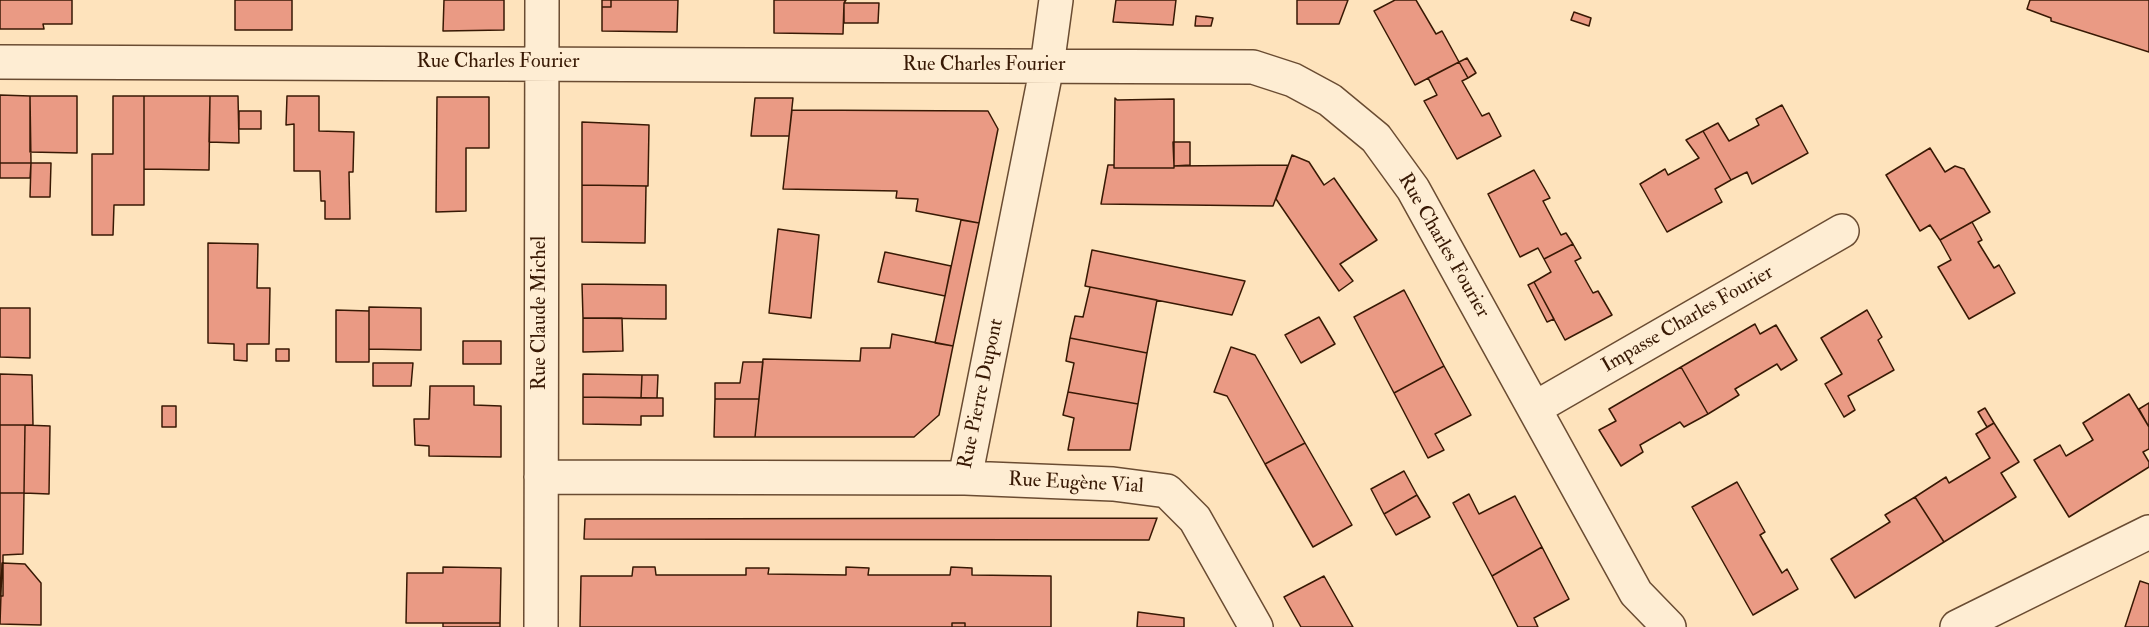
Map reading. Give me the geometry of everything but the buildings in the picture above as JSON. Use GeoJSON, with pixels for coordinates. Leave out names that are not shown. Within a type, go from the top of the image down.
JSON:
{"type":"FeatureCollection","features":[{"type":"Feature","properties":{"kind":"street","name":"Rue Claude Michel"},"geometry":{"type":"LineString","coordinates":[[541,627],[542,0]]}},
{"type":"Feature","properties":{"kind":"street","name":"Rue Pierre Dupont"},"geometry":{"type":"LineString","coordinates":[[541,477],[965,478],[1047,66],[1056,0]]}},
{"type":"Feature","properties":{"kind":"street","name":"Rue Charles Fourier"},"geometry":{"type":"LineString","coordinates":[[0,62],[1252,67],[1293,80],[1330,100],[1376,138],[1413,189],[1636,593],[1669,627]]}},
{"type":"Feature","properties":{"kind":"street","name":"Impasse Charles Fourier"},"geometry":{"type":"LineString","coordinates":[[1535,408],[1842,231]]}},
{"type":"Feature","properties":{"kind":"street","name":"Rue Eugène Vial"},"geometry":{"type":"LineString","coordinates":[[965,478],[1113,484],[1167,491],[1195,519],[1256,627]]}},
{"type":"Feature","properties":{"kind":"street"},"geometry":{"type":"LineString","coordinates":[[1956,627],[2149,532]]}}]}
